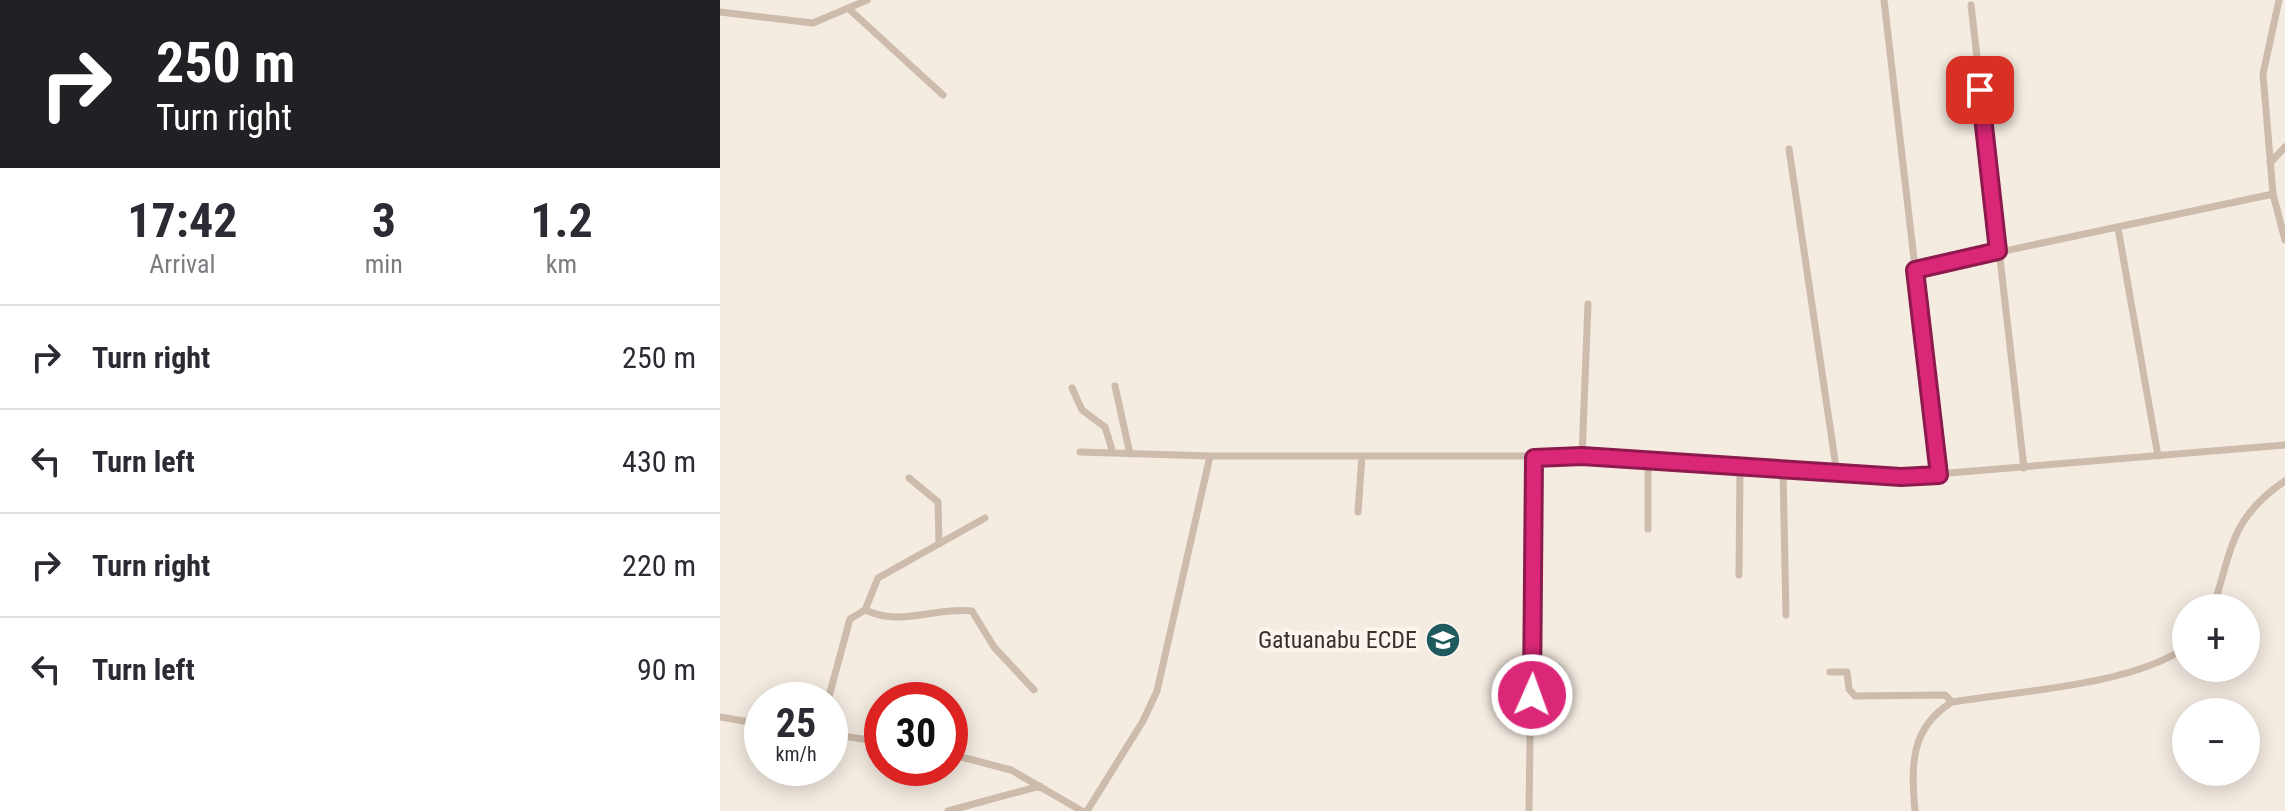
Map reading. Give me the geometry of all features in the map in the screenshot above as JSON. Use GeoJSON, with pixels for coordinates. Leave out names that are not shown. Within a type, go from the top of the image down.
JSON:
{"type":"FeatureCollection","features":[{"type":"Feature","properties":{"kind":"street"},"geometry":{"type":"LineString","coordinates":[[720,12],[748,13],[803,23],[867,0]]}},
{"type":"Feature","properties":{"kind":"street"},"geometry":{"type":"LineString","coordinates":[[1884,0],[1939,475]]}},
{"type":"Feature","properties":{"kind":"street"},"geometry":{"type":"LineString","coordinates":[[2279,0],[2263,74],[2273,194],[2285,240]]}},
{"type":"Feature","properties":{"kind":"street"},"geometry":{"type":"LineString","coordinates":[[1971,5],[2024,468]]}},
{"type":"Feature","properties":{"kind":"street"},"geometry":{"type":"LineString","coordinates":[[849,9],[943,95]]}},
{"type":"Feature","properties":{"kind":"street"},"geometry":{"type":"LineString","coordinates":[[2270,163],[2285,147]]}},
{"type":"Feature","properties":{"kind":"street"},"geometry":{"type":"LineString","coordinates":[[1789,149],[1837,474]]}},
{"type":"Feature","properties":{"kind":"street"},"geometry":{"type":"LineString","coordinates":[[1915,270],[2273,194]]}},
{"type":"Feature","properties":{"kind":"street"},"geometry":{"type":"LineString","coordinates":[[2118,228],[2158,456]]}},
{"type":"Feature","properties":{"kind":"street"},"geometry":{"type":"LineString","coordinates":[[1582,456],[1588,304]]}},
{"type":"Feature","properties":{"kind":"street"},"geometry":{"type":"LineString","coordinates":[[1115,386],[1130,454]]}},
{"type":"Feature","properties":{"kind":"street"},"geometry":{"type":"LineString","coordinates":[[1072,388],[1082,410],[1105,427],[1113,453]]}},
{"type":"Feature","properties":{"kind":"street"},"geometry":{"type":"LineString","coordinates":[[1080,452],[1210,456],[1582,456],[1837,474],[1939,475],[2285,445]]}},
{"type":"Feature","properties":{"kind":"street"},"geometry":{"type":"LineString","coordinates":[[968,759],[1011,770],[1085,811],[1143,721],[1157,691],[1210,456]]}},
{"type":"Feature","properties":{"kind":"street"},"geometry":{"type":"LineString","coordinates":[[1358,512],[1362,456]]}},
{"type":"Feature","properties":{"kind":"street"},"geometry":{"type":"LineString","coordinates":[[1529,811],[1534,458]]}},
{"type":"Feature","properties":{"kind":"street"},"geometry":{"type":"LineString","coordinates":[[1648,461],[1648,529]]}},
{"type":"Feature","properties":{"kind":"street"},"geometry":{"type":"LineString","coordinates":[[1739,575],[1740,468]]}},
{"type":"Feature","properties":{"kind":"street"},"geometry":{"type":"LineString","coordinates":[[1783,470],[1786,615]]}},
{"type":"Feature","properties":{"kind":"street"},"geometry":{"type":"LineString","coordinates":[[909,478],[938,502],[939,544]]}},
{"type":"Feature","properties":{"kind":"street"},"geometry":{"type":"LineString","coordinates":[[2217,594],[2235,534],[2245,515],[2262,497],[2285,481]]}},
{"type":"Feature","properties":{"kind":"street"},"geometry":{"type":"LineString","coordinates":[[833,682],[850,619],[865,610],[878,578],[985,518]]}},
{"type":"Feature","properties":{"kind":"street"},"geometry":{"type":"LineString","coordinates":[[865,610],[886,619],[972,611],[994,647],[1034,690]]}},
{"type":"Feature","properties":{"kind":"street"},"geometry":{"type":"LineString","coordinates":[[1915,811],[1919,736],[1929,718],[1952,702],[2120,675],[2159,664],[2172,656]]}},
{"type":"Feature","properties":{"kind":"street"},"geometry":{"type":"LineString","coordinates":[[1830,672],[1847,672],[1849,689],[1855,696],[1945,695],[1952,702]]}},
{"type":"Feature","properties":{"kind":"street"},"geometry":{"type":"LineString","coordinates":[[720,717],[744,721]]}},
{"type":"Feature","properties":{"kind":"street"},"geometry":{"type":"LineString","coordinates":[[948,811],[1040,786]]}},
{"type":"Feature","properties":{"kind":"place","name":"Gatuanabu ECDE"},"geometry":{"type":"Point","coordinates":[1443,640]}},
{"type":"Feature","properties":{"kind":"route"},"geometry":{"type":"LineString","coordinates":[[1532,695],[1534,458],[1582,456],[1901,477],[1939,475],[1915,270],[1998,251],[1980,90]]}}]}
